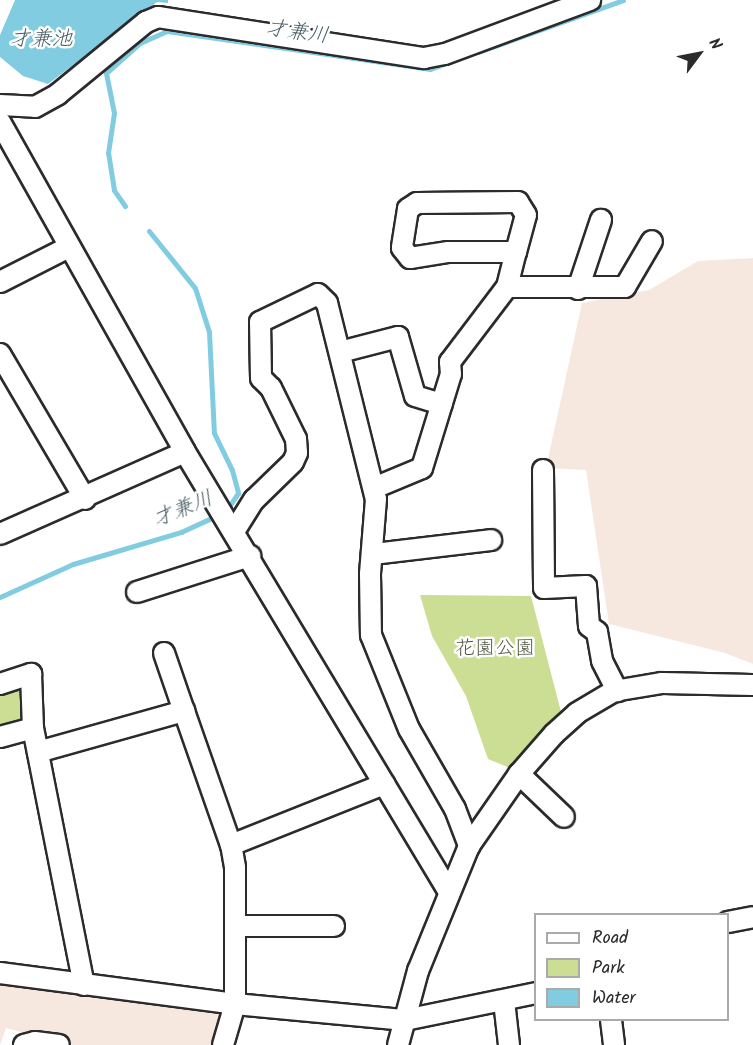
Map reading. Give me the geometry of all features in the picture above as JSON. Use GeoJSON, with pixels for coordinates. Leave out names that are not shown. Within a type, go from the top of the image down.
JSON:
{"type":"FeatureCollection","features":[{"type":"Feature","properties":{"kind":"street"},"geometry":{"type":"LineString","coordinates":[[0,105],[35,107],[58,94],[146,22],[158,17],[424,58],[446,54],[590,0]]}},
{"type":"Feature","properties":{"kind":"street"},"geometry":{"type":"LineString","coordinates":[[0,122],[185,452],[250,556],[449,892]]}},
{"type":"Feature","properties":{"kind":"street"},"geometry":{"type":"LineString","coordinates":[[374,488],[422,468],[451,374],[450,362],[507,287],[526,215],[518,202],[417,203],[408,209],[402,248],[410,258],[449,252],[516,252]]}},
{"type":"Feature","properties":{"kind":"street"},"geometry":{"type":"LineString","coordinates":[[578,289],[601,220]]}},
{"type":"Feature","properties":{"kind":"street"},"geometry":{"type":"LineString","coordinates":[[507,287],[578,289],[625,287],[652,241]]}},
{"type":"Feature","properties":{"kind":"street"},"geometry":{"type":"LineString","coordinates":[[0,282],[69,247]]}},
{"type":"Feature","properties":{"kind":"street"},"geometry":{"type":"LineString","coordinates":[[227,518],[254,500],[293,462],[297,453],[296,440],[271,388],[261,378],[260,322],[318,294],[327,303],[374,488],[374,554],[370,619],[381,667],[409,729],[455,809],[469,846]]}},
{"type":"Feature","properties":{"kind":"street"},"geometry":{"type":"LineString","coordinates":[[340,352],[398,337],[415,396],[442,404]]}},
{"type":"Feature","properties":{"kind":"street"},"geometry":{"type":"LineString","coordinates":[[0,354],[85,499]]}},
{"type":"Feature","properties":{"kind":"street"},"geometry":{"type":"LineString","coordinates":[[0,534],[85,499],[185,452]]}},
{"type":"Feature","properties":{"kind":"street"},"geometry":{"type":"LineString","coordinates":[[543,470],[544,588],[586,586],[589,626],[597,632],[602,661],[617,691]]}},
{"type":"Feature","properties":{"kind":"street"},"geometry":{"type":"LineString","coordinates":[[374,554],[491,540]]}},
{"type":"Feature","properties":{"kind":"street"},"geometry":{"type":"LineString","coordinates":[[137,592],[250,556]]}},
{"type":"Feature","properties":{"kind":"street"},"geometry":{"type":"LineString","coordinates":[[164,652],[231,845],[235,867],[235,1004],[223,1045]]}},
{"type":"Feature","properties":{"kind":"street"},"geometry":{"type":"LineString","coordinates":[[0,684],[31,674],[33,728],[84,985]]}},
{"type":"Feature","properties":{"kind":"street"},"geometry":{"type":"LineString","coordinates":[[398,1045],[418,971],[469,846],[519,774],[577,713],[617,691],[662,683],[753,685]]}},
{"type":"Feature","properties":{"kind":"street"},"geometry":{"type":"LineString","coordinates":[[38,752],[184,711]]}},
{"type":"Feature","properties":{"kind":"street"},"geometry":{"type":"LineString","coordinates":[[0,737],[33,728]]}},
{"type":"Feature","properties":{"kind":"street"},"geometry":{"type":"LineString","coordinates":[[519,774],[564,817]]}},
{"type":"Feature","properties":{"kind":"street"},"geometry":{"type":"LineString","coordinates":[[231,845],[384,784]]}},
{"type":"Feature","properties":{"kind":"street"},"geometry":{"type":"LineString","coordinates":[[729,922],[753,917]]}},
{"type":"Feature","properties":{"kind":"street"},"geometry":{"type":"LineString","coordinates":[[235,926],[334,926]]}},
{"type":"Feature","properties":{"kind":"street"},"geometry":{"type":"LineString","coordinates":[[0,973],[235,1004],[405,1020],[534,994]]}},
{"type":"Feature","properties":{"kind":"street"},"geometry":{"type":"LineString","coordinates":[[504,1001],[509,1045]]}},
{"type":"Feature","properties":{"kind":"street"},"geometry":{"type":"LineString","coordinates":[[611,1021],[614,1045]]}},
{"type":"Feature","properties":{"kind":"street"},"geometry":{"type":"LineString","coordinates":[[24,1045],[35,1042],[59,1045]]}},
{"type":"Feature","properties":{"kind":"shaded area"},"geometry":{"type":"Polygon","coordinates":[[[753,258],[753,664],[725,653],[609,624],[586,470],[546,468],[582,303],[649,290],[698,261],[753,258]]]}},
{"type":"Feature","properties":{"kind":"shaded area"},"geometry":{"type":"Polygon","coordinates":[[[0,976],[229,1003],[218,1045],[70,1045],[6,1028],[0,1045],[0,976]]]}},
{"type":"Feature","properties":{"kind":"green space","name":"花園公園"},"geometry":{"type":"Polygon","coordinates":[[[420,595],[531,596],[561,712],[515,770],[488,759],[466,696],[432,636],[420,595]]]}},
{"type":"Feature","properties":{"kind":"green space"},"geometry":{"type":"Polygon","coordinates":[[[27,679],[29,725],[0,732],[0,688],[27,679]]]}},
{"type":"Feature","properties":{"kind":"water","name":"才兼池"},"geometry":{"type":"Polygon","coordinates":[[[15,0],[168,0],[168,3],[157,2],[48,84],[23,76],[0,57],[0,35],[15,0]]]}},
{"type":"Feature","properties":{"kind":"waterway","name":"才兼川"},"geometry":{"type":"LineString","coordinates":[[478,52],[623,0]]}},
{"type":"Feature","properties":{"kind":"waterway","name":"才兼川"},"geometry":{"type":"LineString","coordinates":[[125,206],[114,190],[108,153],[114,113],[106,73],[140,43],[167,31],[430,69],[449,62]]}},
{"type":"Feature","properties":{"kind":"waterway","name":"才兼川"},"geometry":{"type":"LineString","coordinates":[[149,231],[195,288],[209,332],[214,433],[232,470],[238,493],[226,511]]}},
{"type":"Feature","properties":{"kind":"waterway","name":"才兼川"},"geometry":{"type":"LineString","coordinates":[[0,597],[73,564],[181,532],[218,515]]}}]}
